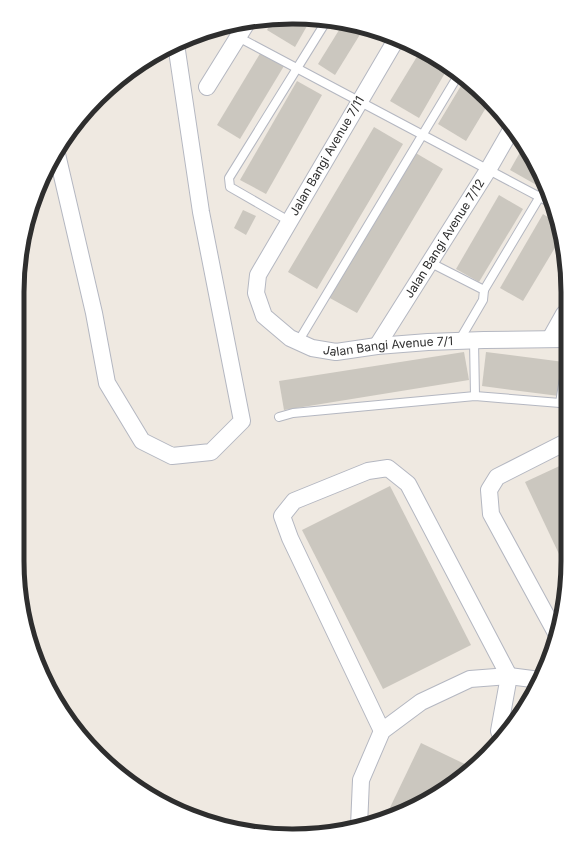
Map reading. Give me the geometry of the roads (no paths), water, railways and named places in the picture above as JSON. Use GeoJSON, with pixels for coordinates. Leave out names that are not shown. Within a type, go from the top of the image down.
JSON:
{"type":"FeatureCollection","features":[{"type":"Feature","properties":{"kind":"street"},"geometry":{"type":"LineString","coordinates":[[207,87],[243,28]]}},
{"type":"Feature","properties":{"kind":"street","name":"Jalan Bangi Avenue 7/11"},"geometry":{"type":"LineString","coordinates":[[258,275],[394,44]]}},
{"type":"Feature","properties":{"kind":"street"},"geometry":{"type":"LineString","coordinates":[[59,161],[94,313],[107,383],[142,441],[172,456],[211,452],[242,421],[201,212],[177,51]]}},
{"type":"Feature","properties":{"kind":"street","name":"Jalan Bangi Avenue 7/12"},"geometry":{"type":"LineString","coordinates":[[377,346],[488,170],[509,133]]}},
{"type":"Feature","properties":{"kind":"street","name":"Jalan Bangi Avenue 7/1"},"geometry":{"type":"LineString","coordinates":[[258,275],[256,293],[264,316],[290,338],[312,348],[336,352],[377,346],[466,341],[557,339]]}},
{"type":"Feature","properties":{"kind":"street"},"geometry":{"type":"LineString","coordinates":[[557,339],[561,325]]}},
{"type":"Feature","properties":{"kind":"street"},"geometry":{"type":"LineString","coordinates":[[553,626],[491,514],[489,490],[497,476],[561,444]]}},
{"type":"Feature","properties":{"kind":"street"},"geometry":{"type":"LineString","coordinates":[[382,731],[290,538],[282,516],[294,502],[368,471],[388,468],[408,484],[508,676],[499,732]]}},
{"type":"Feature","properties":{"kind":"street"},"geometry":{"type":"LineString","coordinates":[[359,821],[362,780],[382,731],[421,702],[470,678],[508,676],[533,679]]}},
{"type":"Feature","properties":{"kind":"lane"},"geometry":{"type":"LineString","coordinates":[[289,222],[230,187],[228,178],[323,26]]}},
{"type":"Feature","properties":{"kind":"lane"},"geometry":{"type":"LineString","coordinates":[[238,37],[545,200]]}},
{"type":"Feature","properties":{"kind":"lane"},"geometry":{"type":"LineString","coordinates":[[298,342],[456,79]]}},
{"type":"Feature","properties":{"kind":"lane"},"geometry":{"type":"LineString","coordinates":[[475,396],[466,341],[483,300],[484,290],[542,194]]}},
{"type":"Feature","properties":{"kind":"lane"},"geometry":{"type":"LineString","coordinates":[[429,262],[484,290]]}},
{"type":"Feature","properties":{"kind":"lane"},"geometry":{"type":"LineString","coordinates":[[279,417],[293,413],[475,396],[561,404]]}}]}
